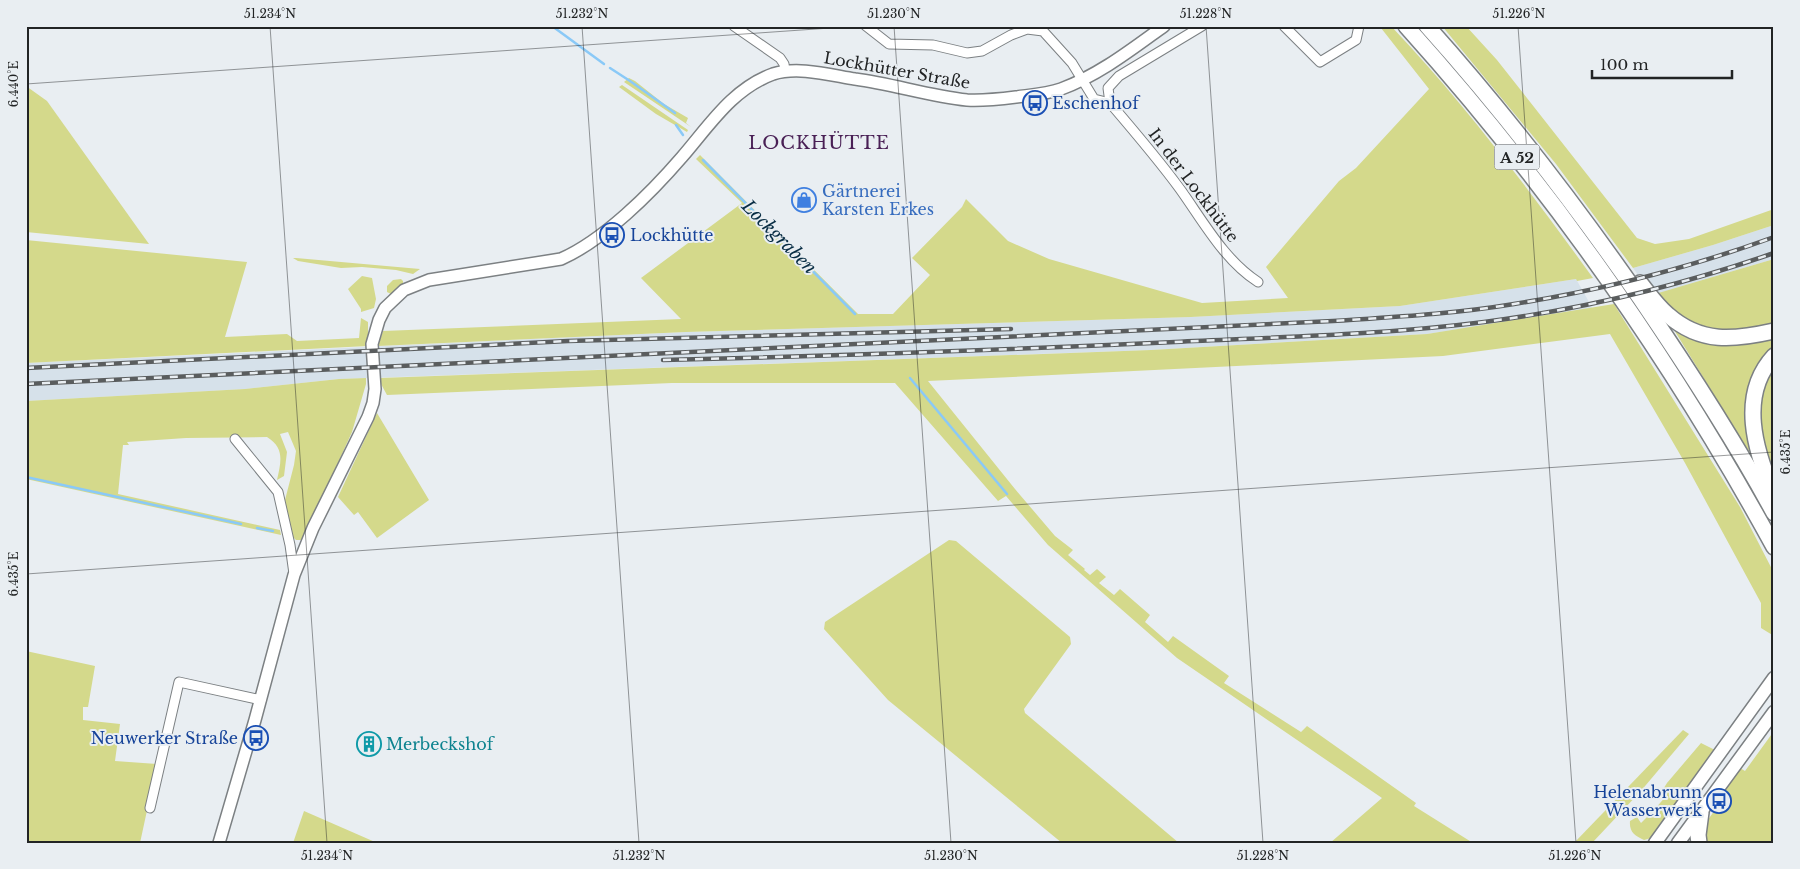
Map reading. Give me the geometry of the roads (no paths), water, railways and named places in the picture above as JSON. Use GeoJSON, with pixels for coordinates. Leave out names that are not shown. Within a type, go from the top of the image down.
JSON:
{"type":"FeatureCollection","features":[{"type":"Feature","properties":{"kind":"highway","name":"A 52"},"geometry":{"type":"LineString","coordinates":[[1406,26],[1505,141],[1619,295],[1683,391],[1744,492],[1774,547]]}},
{"type":"Feature","properties":{"kind":"highway","name":"A 52"},"geometry":{"type":"LineString","coordinates":[[1427,26],[1518,132],[1590,225],[1676,351],[1774,513]]}},
{"type":"Feature","properties":{"kind":"highway"},"geometry":{"type":"LineString","coordinates":[[1590,225],[1667,315],[1689,329],[1712,337],[1734,338],[1774,331]]}},
{"type":"Feature","properties":{"kind":"highway"},"geometry":{"type":"LineString","coordinates":[[1774,356],[1762,371],[1757,384],[1754,395],[1752,424],[1759,456],[1774,494]]}},
{"type":"Feature","properties":{"kind":"highway"},"geometry":{"type":"LineString","coordinates":[[1699,843],[1698,835],[1701,812]]}},
{"type":"Feature","properties":{"kind":"main road"},"geometry":{"type":"LineString","coordinates":[[1655,843],[1774,678]]}},
{"type":"Feature","properties":{"kind":"main road"},"geometry":{"type":"LineString","coordinates":[[1678,843],[1774,712]]}},
{"type":"Feature","properties":{"kind":"street"},"geometry":{"type":"LineString","coordinates":[[734,26],[780,58],[784,64],[785,71]]}},
{"type":"Feature","properties":{"kind":"street"},"geometry":{"type":"LineString","coordinates":[[866,26],[889,44],[933,45],[967,53],[982,51],[1011,35],[1043,28]]}},
{"type":"Feature","properties":{"kind":"street","name":"Lockhütter Straße"},"geometry":{"type":"LineString","coordinates":[[294,575],[313,528],[368,417],[373,403],[375,389],[372,344],[379,320],[385,308],[404,290],[429,280],[561,259],[572,254],[607,229],[646,196],[737,94],[755,82],[774,74],[785,71],[808,72],[878,82],[969,100],[1002,99],[1059,89],[1083,79],[1130,51],[1164,26]]}},
{"type":"Feature","properties":{"kind":"street"},"geometry":{"type":"LineString","coordinates":[[1110,103],[1108,88],[1119,76],[1202,26]]}},
{"type":"Feature","properties":{"kind":"street"},"geometry":{"type":"LineString","coordinates":[[1284,26],[1320,62],[1356,40],[1359,26]]}},
{"type":"Feature","properties":{"kind":"street","name":"In der Lockhütte"},"geometry":{"type":"LineString","coordinates":[[1043,28],[1072,63],[1094,99],[1110,103],[1179,188],[1208,230],[1238,266],[1258,282]]}},
{"type":"Feature","properties":{"kind":"street"},"geometry":{"type":"LineString","coordinates":[[219,843],[294,575],[290,545],[278,492],[236,439]]}},
{"type":"Feature","properties":{"kind":"street"},"geometry":{"type":"LineString","coordinates":[[150,808],[179,682],[260,700]]}},
{"type":"Feature","properties":{"kind":"waterway","name":"Lockgraben"},"geometry":{"type":"LineString","coordinates":[[552,26],[604,64]]}},
{"type":"Feature","properties":{"kind":"waterway","name":"Lockgraben"},"geometry":{"type":"LineString","coordinates":[[610,68],[675,113]]}},
{"type":"Feature","properties":{"kind":"waterway","name":"Lockgraben"},"geometry":{"type":"LineString","coordinates":[[676,125],[683,135]]}},
{"type":"Feature","properties":{"kind":"waterway","name":"Lockgraben"},"geometry":{"type":"LineString","coordinates":[[703,160],[855,314]]}},
{"type":"Feature","properties":{"kind":"waterway","name":"Lockgraben"},"geometry":{"type":"LineString","coordinates":[[910,378],[1007,494]]}},
{"type":"Feature","properties":{"kind":"waterway"},"geometry":{"type":"LineString","coordinates":[[26,477],[241,524]]}},
{"type":"Feature","properties":{"kind":"waterway"},"geometry":{"type":"LineString","coordinates":[[257,528],[273,531]]}},
{"type":"Feature","properties":{"kind":"railway"},"geometry":{"type":"LineString","coordinates":[[26,384],[1333,321],[1424,315],[1514,304],[1613,285],[1710,259],[1774,237]]}},
{"type":"Feature","properties":{"kind":"railway"},"geometry":{"type":"LineString","coordinates":[[663,360],[1111,345],[1407,330],[1521,317],[1594,303],[1667,286],[1774,253]]}},
{"type":"Feature","properties":{"kind":"railway"},"geometry":{"type":"LineString","coordinates":[[26,368],[568,341],[1011,329]]}},
{"type":"Feature","properties":{"kind":"place","name":"Eschenhof"},"geometry":{"type":"Point","coordinates":[1035,103]}},
{"type":"Feature","properties":{"kind":"place","name":"Gärtnerei Karsten Erkes"},"geometry":{"type":"Point","coordinates":[804,200]}},
{"type":"Feature","properties":{"kind":"place","name":"Lockhütte"},"geometry":{"type":"Point","coordinates":[612,235]}},
{"type":"Feature","properties":{"kind":"place","name":"Neuwerker Straße"},"geometry":{"type":"Point","coordinates":[256,738]}},
{"type":"Feature","properties":{"kind":"place","name":"Merbeckshof"},"geometry":{"type":"Point","coordinates":[369,744]}},
{"type":"Feature","properties":{"kind":"place","name":"Helenabrunn Wasserwerk"},"geometry":{"type":"Point","coordinates":[1719,801]}},
{"type":"Feature","properties":{"kind":"district","name":"LOCKHÜTTE"},"geometry":{"type":"Point","coordinates":[819,143]}}]}
